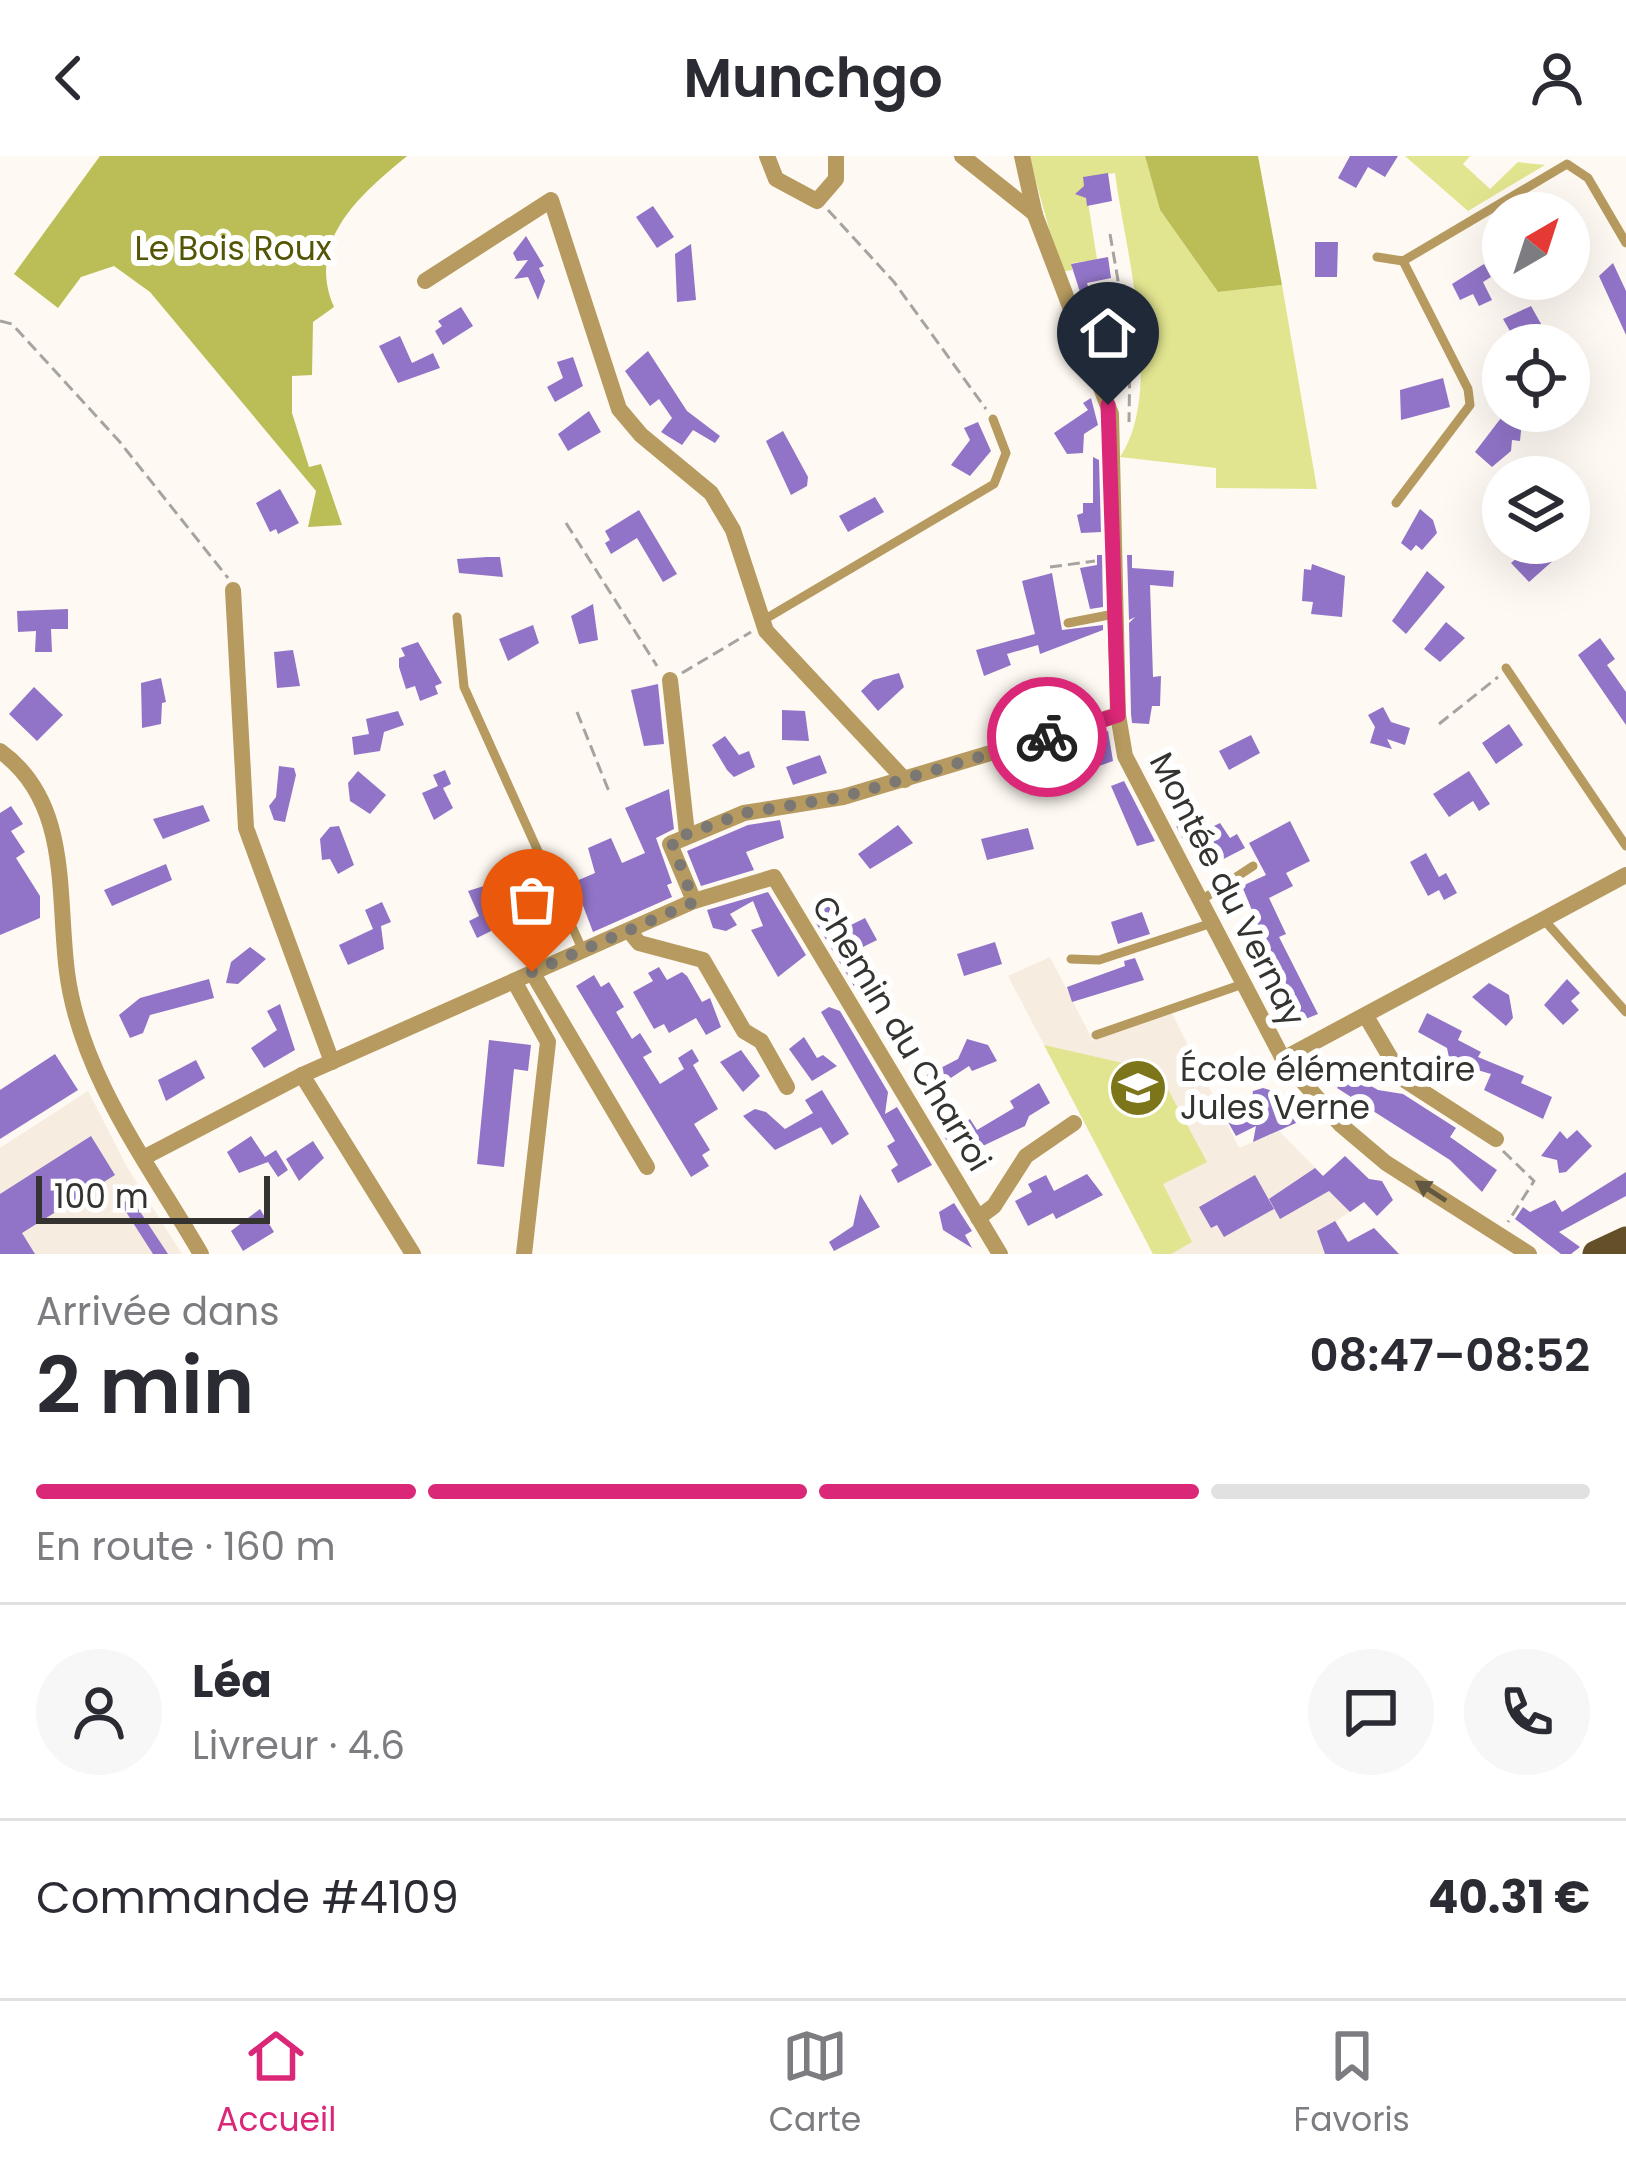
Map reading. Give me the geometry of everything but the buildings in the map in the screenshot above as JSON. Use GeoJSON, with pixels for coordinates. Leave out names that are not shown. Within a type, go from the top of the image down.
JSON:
{"type":"FeatureCollection","features":[{"type":"Feature","properties":{"kind":"main road"},"geometry":{"type":"LineString","coordinates":[[1596,1254],[1626,1245]]}},
{"type":"Feature","properties":{"kind":"street"},"geometry":{"type":"LineString","coordinates":[[767,156],[776,179],[818,201],[836,179],[836,156]]}},
{"type":"Feature","properties":{"kind":"street"},"geometry":{"type":"LineString","coordinates":[[962,156],[1035,215]]}},
{"type":"Feature","properties":{"kind":"street","name":"Montée du Vernay"},"geometry":{"type":"LineString","coordinates":[[1022,156],[1035,215],[1108,405],[1118,715],[1125,756],[1216,922],[1283,1059],[1362,1144],[1529,1254]]}},
{"type":"Feature","properties":{"kind":"street"},"geometry":{"type":"LineString","coordinates":[[425,281],[551,200],[611,394],[641,435],[694,475],[724,511],[762,623],[905,780]]}},
{"type":"Feature","properties":{"kind":"street"},"geometry":{"type":"LineString","coordinates":[[233,590],[246,828],[332,1062]]}},
{"type":"Feature","properties":{"kind":"street"},"geometry":{"type":"LineString","coordinates":[[670,680],[686,834]]}},
{"type":"Feature","properties":{"kind":"street"},"geometry":{"type":"LineString","coordinates":[[145,1156],[332,1062],[694,902],[670,848],[671,840],[744,813],[905,780],[1118,715]]}},
{"type":"Feature","properties":{"kind":"street"},"geometry":{"type":"LineString","coordinates":[[0,751],[32,779],[51,820],[68,975],[80,1034],[201,1254]]}},
{"type":"Feature","properties":{"kind":"street"},"geometry":{"type":"LineString","coordinates":[[1283,1059],[1626,875]]}},
{"type":"Feature","properties":{"kind":"street","name":"Chemin du Charroi"},"geometry":{"type":"LineString","coordinates":[[694,902],[773,877],[1000,1254]]}},
{"type":"Feature","properties":{"kind":"street"},"geometry":{"type":"LineString","coordinates":[[631,932],[640,943],[703,960],[744,1031],[761,1041],[787,1088]]}},
{"type":"Feature","properties":{"kind":"street"},"geometry":{"type":"LineString","coordinates":[[532,972],[646,1167]]}},
{"type":"Feature","properties":{"kind":"street"},"geometry":{"type":"LineString","coordinates":[[514,981],[548,1042],[524,1254]]}},
{"type":"Feature","properties":{"kind":"street"},"geometry":{"type":"LineString","coordinates":[[1367,1018],[1403,1078],[1496,1139]]}},
{"type":"Feature","properties":{"kind":"street"},"geometry":{"type":"LineString","coordinates":[[302,1076],[413,1254]]}},
{"type":"Feature","properties":{"kind":"street"},"geometry":{"type":"LineString","coordinates":[[978,1218],[994,1207],[1026,1156],[1074,1123]]}},
{"type":"Feature","properties":{"kind":"lane"},"geometry":{"type":"LineString","coordinates":[[1564,156],[1626,243]]}},
{"type":"Feature","properties":{"kind":"lane"},"geometry":{"type":"LineString","coordinates":[[1377,257],[1402,261],[1559,168],[1575,166]]}},
{"type":"Feature","properties":{"kind":"lane"},"geometry":{"type":"LineString","coordinates":[[1396,503],[1470,405],[1468,389],[1402,261]]}},
{"type":"Feature","properties":{"kind":"lane"},"geometry":{"type":"LineString","coordinates":[[762,623],[994,484],[1006,453],[994,419]]}},
{"type":"Feature","properties":{"kind":"lane"},"geometry":{"type":"LineString","coordinates":[[1068,622],[1114,614]]}},
{"type":"Feature","properties":{"kind":"lane"},"geometry":{"type":"LineString","coordinates":[[457,617],[464,687],[583,951]]}},
{"type":"Feature","properties":{"kind":"lane"},"geometry":{"type":"LineString","coordinates":[[1506,668],[1626,846]]}},
{"type":"Feature","properties":{"kind":"lane"},"geometry":{"type":"LineString","coordinates":[[1204,899],[1253,866]]}},
{"type":"Feature","properties":{"kind":"lane"},"geometry":{"type":"LineString","coordinates":[[1545,921],[1626,1012]]}},
{"type":"Feature","properties":{"kind":"lane"},"geometry":{"type":"LineString","coordinates":[[1071,959],[1099,960],[1216,922]]}},
{"type":"Feature","properties":{"kind":"lane"},"geometry":{"type":"LineString","coordinates":[[1096,1035],[1243,984]]}},
{"type":"Feature","properties":{"kind":"lane"},"geometry":{"type":"LineString","coordinates":[[1615,1254],[1626,1245]]}},
{"type":"Feature","properties":{"kind":"path"},"geometry":{"type":"LineString","coordinates":[[818,201],[894,282],[994,419]]}},
{"type":"Feature","properties":{"kind":"path"},"geometry":{"type":"LineString","coordinates":[[1110,234],[1133,379],[1128,429],[1113,453]]}},
{"type":"Feature","properties":{"kind":"path"},"geometry":{"type":"LineString","coordinates":[[0,321],[12,324],[119,441],[222,568],[233,590]]}},
{"type":"Feature","properties":{"kind":"path"},"geometry":{"type":"LineString","coordinates":[[566,523],[618,610],[670,680],[762,623]]}},
{"type":"Feature","properties":{"kind":"path"},"geometry":{"type":"LineString","coordinates":[[1050,567],[1114,558]]}},
{"type":"Feature","properties":{"kind":"path"},"geometry":{"type":"LineString","coordinates":[[1438,724],[1506,668]]}},
{"type":"Feature","properties":{"kind":"path"},"geometry":{"type":"LineString","coordinates":[[578,712],[610,794]]}},
{"type":"Feature","properties":{"kind":"path"},"geometry":{"type":"LineString","coordinates":[[1496,1139],[1534,1180],[1499,1235]]}},
{"type":"Feature","properties":{"kind":"shaded area","name":"École élémentaire Jules Verne"},"geometry":{"type":"Polygon","coordinates":[[[1050,957],[1093,1041],[1172,1013],[1239,1148],[1279,1131],[1355,1208],[1336,1221],[1355,1254],[1153,1254],[1008,976],[1050,957]]]}},
{"type":"Feature","properties":{"kind":"shaded area"},"geometry":{"type":"Polygon","coordinates":[[[88,1091],[127,1167],[182,1254],[0,1254],[0,1148],[88,1091]]]}},
{"type":"Feature","properties":{"kind":"green space","name":"Le Bois Roux"},"geometry":{"type":"Polygon","coordinates":[[[100,156],[407,156],[356,203],[332,240],[327,283],[334,307],[313,322],[312,375],[292,376],[292,413],[309,467],[321,464],[342,525],[308,527],[316,491],[150,292],[114,266],[81,277],[58,308],[14,274],[100,156]]]}},
{"type":"Feature","properties":{"kind":"green space"},"geometry":{"type":"Polygon","coordinates":[[[1029,156],[1145,156],[1160,210],[1218,292],[1282,285],[1317,489],[1216,488],[1216,468],[1120,457],[1133,429],[1140,396],[1141,358],[1115,173],[1084,177],[1097,259],[1088,266],[1087,261],[1072,263],[1072,270],[1061,272],[1029,156]]]}},
{"type":"Feature","properties":{"kind":"green space"},"geometry":{"type":"Polygon","coordinates":[[[1145,156],[1258,156],[1282,285],[1218,292],[1160,210],[1145,156]]]}},
{"type":"Feature","properties":{"kind":"green space"},"geometry":{"type":"Polygon","coordinates":[[[1405,156],[1470,156],[1463,164],[1490,189],[1518,162],[1545,165],[1500,192],[1482,192],[1482,203],[1468,211],[1405,156]]]}},
{"type":"Feature","properties":{"kind":"green space"},"geometry":{"type":"Polygon","coordinates":[[[1044,1045],[1158,1071],[1207,1162],[1163,1184],[1192,1242],[1171,1254],[1153,1254],[1044,1045]]]}},
{"type":"Feature","properties":{"kind":"way so far"},"geometry":{"type":"LineString","coordinates":[[532,972],[694,902],[670,848],[671,840],[744,813],[843,797],[1047,737]]}},
{"type":"Feature","properties":{"kind":"place","name":"École élémentaire Jules Verne"},"geometry":{"type":"Point","coordinates":[1138,1088]}},
{"type":"Feature","properties":{"kind":"route"},"geometry":{"type":"LineString","coordinates":[[1047,737],[1118,715],[1113,433],[1108,405]]}}]}
